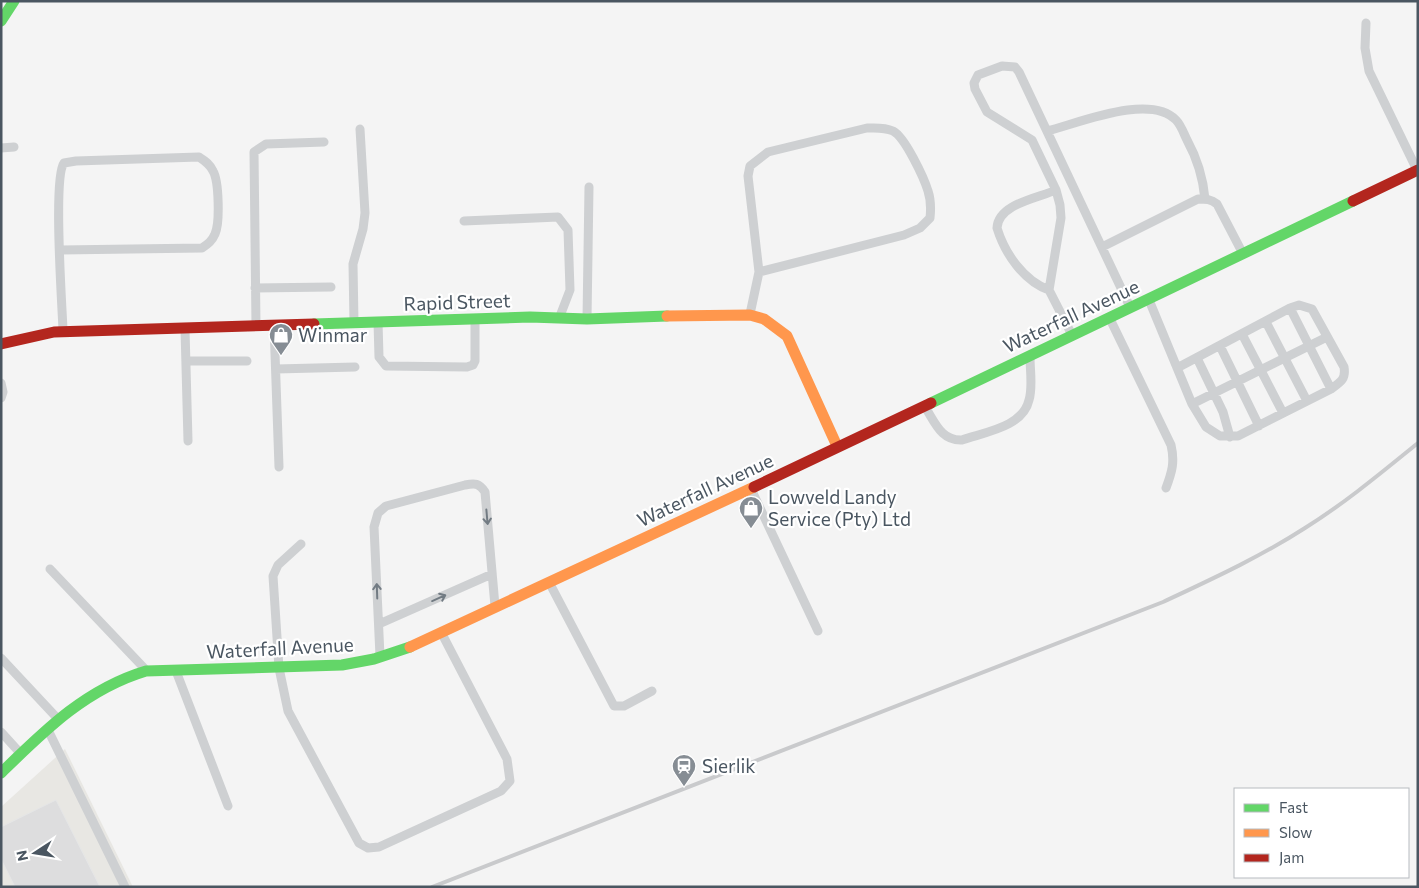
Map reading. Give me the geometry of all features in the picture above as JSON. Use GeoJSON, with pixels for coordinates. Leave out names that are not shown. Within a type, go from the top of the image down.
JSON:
{"type":"FeatureCollection","features":[{"type":"Feature","properties":{"kind":"street"},"geometry":{"type":"LineString","coordinates":[[1,20],[14,1]]}},
{"type":"Feature","properties":{"kind":"street","name":"Waterfall Avenue"},"geometry":{"type":"LineString","coordinates":[[1,773],[58,719],[101,686],[129,675],[146,671],[342,665],[380,657],[412,646],[751,489],[837,446],[1418,171]]}},
{"type":"Feature","properties":{"kind":"street","name":"Rapid Street"},"geometry":{"type":"LineString","coordinates":[[1,344],[34,334],[63,331],[475,319],[587,319],[720,314],[750,315],[764,318],[787,336],[837,446]]}},
{"type":"Feature","properties":{"kind":"lane"},"geometry":{"type":"LineString","coordinates":[[1366,23],[1365,48],[1369,71],[1418,171]]}},
{"type":"Feature","properties":{"kind":"lane"},"geometry":{"type":"LineString","coordinates":[[1072,335],[1050,290],[1061,218],[1056,190],[1032,140],[987,112],[975,89],[974,83],[978,75],[1002,66],[1015,67],[1130,307]]}},
{"type":"Feature","properties":{"kind":"lane"},"geometry":{"type":"LineString","coordinates":[[1047,131],[1133,108],[1159,110],[1176,120],[1195,155],[1202,173],[1206,199]]}},
{"type":"Feature","properties":{"kind":"lane"},"geometry":{"type":"LineString","coordinates":[[750,315],[759,272],[748,176],[750,166],[768,152],[867,128],[881,127],[895,132],[904,141],[928,190],[931,205],[930,218],[920,228],[904,235],[759,272]]}},
{"type":"Feature","properties":{"kind":"lane"},"geometry":{"type":"LineString","coordinates":[[354,323],[353,264],[364,229],[365,214],[360,129]]}},
{"type":"Feature","properties":{"kind":"lane"},"geometry":{"type":"LineString","coordinates":[[256,326],[254,152],[266,144],[324,142]]}},
{"type":"Feature","properties":{"kind":"lane"},"geometry":{"type":"LineString","coordinates":[[1,148],[14,148]]}},
{"type":"Feature","properties":{"kind":"lane"},"geometry":{"type":"LineString","coordinates":[[61,250],[202,248],[212,241],[218,225],[214,171],[207,162],[199,157],[64,163],[60,168],[59,184],[63,331]]}},
{"type":"Feature","properties":{"kind":"lane"},"geometry":{"type":"LineString","coordinates":[[587,319],[589,186]]}},
{"type":"Feature","properties":{"kind":"lane"},"geometry":{"type":"LineString","coordinates":[[1050,290],[1037,286],[1017,267],[999,234],[998,221],[1005,211],[1056,190]]}},
{"type":"Feature","properties":{"kind":"lane"},"geometry":{"type":"LineString","coordinates":[[1102,247],[1198,199],[1206,199],[1212,200],[1217,204],[1243,253]]}},
{"type":"Feature","properties":{"kind":"lane"},"geometry":{"type":"LineString","coordinates":[[464,221],[558,217],[568,230],[570,290],[559,318]]}},
{"type":"Feature","properties":{"kind":"lane"},"geometry":{"type":"LineString","coordinates":[[255,288],[331,287]]}},
{"type":"Feature","properties":{"kind":"lane"},"geometry":{"type":"LineString","coordinates":[[1148,298],[1177,368],[1192,404],[1213,432],[1220,436],[1230,437],[1259,426],[1332,389],[1342,381],[1345,375],[1344,367],[1312,310],[1299,306],[1290,308],[1177,368]]}},
{"type":"Feature","properties":{"kind":"lane"},"geometry":{"type":"LineString","coordinates":[[1290,308],[1332,389]]}},
{"type":"Feature","properties":{"kind":"lane"},"geometry":{"type":"LineString","coordinates":[[1109,317],[1171,445],[1174,459],[1173,468],[1166,488]]}},
{"type":"Feature","properties":{"kind":"lane"},"geometry":{"type":"LineString","coordinates":[[378,322],[379,357],[386,366],[467,367],[473,365],[475,361],[475,319]]}},
{"type":"Feature","properties":{"kind":"lane"},"geometry":{"type":"LineString","coordinates":[[1266,322],[1307,401]]}},
{"type":"Feature","properties":{"kind":"lane"},"geometry":{"type":"LineString","coordinates":[[274,325],[279,467]]}},
{"type":"Feature","properties":{"kind":"lane"},"geometry":{"type":"LineString","coordinates":[[185,328],[188,441]]}},
{"type":"Feature","properties":{"kind":"lane"},"geometry":{"type":"LineString","coordinates":[[1242,334],[1283,414]]}},
{"type":"Feature","properties":{"kind":"lane"},"geometry":{"type":"LineString","coordinates":[[1192,404],[1327,337]]}},
{"type":"Feature","properties":{"kind":"lane"},"geometry":{"type":"LineString","coordinates":[[1220,346],[1259,426]]}},
{"type":"Feature","properties":{"kind":"lane"},"geometry":{"type":"LineString","coordinates":[[924,405],[944,436],[954,440],[962,440],[1014,422],[1026,410],[1030,399],[1030,355]]}},
{"type":"Feature","properties":{"kind":"lane"},"geometry":{"type":"LineString","coordinates":[[1197,358],[1225,418],[1230,437]]}},
{"type":"Feature","properties":{"kind":"lane"},"geometry":{"type":"LineString","coordinates":[[186,361],[246,360]]}},
{"type":"Feature","properties":{"kind":"lane"},"geometry":{"type":"LineString","coordinates":[[276,369],[355,367]]}},
{"type":"Feature","properties":{"kind":"lane"},"geometry":{"type":"LineString","coordinates":[[1,383],[3,392],[1,398]]}},
{"type":"Feature","properties":{"kind":"lane"},"geometry":{"type":"LineString","coordinates":[[380,657],[374,527],[378,513],[386,506],[465,485],[481,486],[485,492],[495,607]]}},
{"type":"Feature","properties":{"kind":"lane"},"geometry":{"type":"LineString","coordinates":[[751,489],[818,631]]}},
{"type":"Feature","properties":{"kind":"lane"},"geometry":{"type":"LineString","coordinates":[[301,544],[283,559],[273,574],[279,668],[284,699],[294,724],[358,843],[372,848],[502,791],[510,781],[507,760],[441,632]]}},
{"type":"Feature","properties":{"kind":"lane"},"geometry":{"type":"LineString","coordinates":[[50,569],[146,671]]}},
{"type":"Feature","properties":{"kind":"lane"},"geometry":{"type":"LineString","coordinates":[[379,624],[492,574]]}},
{"type":"Feature","properties":{"kind":"lane"},"geometry":{"type":"LineString","coordinates":[[549,581],[614,706],[624,706],[652,691]]}},
{"type":"Feature","properties":{"kind":"lane"},"geometry":{"type":"LineString","coordinates":[[1,658],[58,719]]}},
{"type":"Feature","properties":{"kind":"lane"},"geometry":{"type":"LineString","coordinates":[[176,670],[228,806]]}},
{"type":"Feature","properties":{"kind":"lane"},"geometry":{"type":"LineString","coordinates":[[48,729],[125,887]]}},
{"type":"Feature","properties":{"kind":"lane"},"geometry":{"type":"LineString","coordinates":[[1,732],[21,754]]}},
{"type":"Feature","properties":{"kind":"shaded area"},"geometry":{"type":"Polygon","coordinates":[[[65,749],[133,887],[1,887],[1,807],[65,749]]]}},
{"type":"Feature","properties":{"kind":"building"},"geometry":{"type":"Polygon","coordinates":[[[56,800],[100,887],[15,887],[1,859],[1,827],[56,800]]]}},
{"type":"Feature","properties":{"kind":"railway"},"geometry":{"type":"LineString","coordinates":[[432,887],[1163,602],[1218,576],[1288,539],[1349,498],[1418,443]]}},
{"type":"Feature","properties":{"kind":"traffic: fast"},"geometry":{"type":"LineString","coordinates":[[1,21],[14,1]]}},
{"type":"Feature","properties":{"kind":"traffic: fast"},"geometry":{"type":"LineString","coordinates":[[931,403],[1353,201]]}},
{"type":"Feature","properties":{"kind":"traffic: fast"},"geometry":{"type":"LineString","coordinates":[[314,324],[530,317],[587,319],[667,316]]}},
{"type":"Feature","properties":{"kind":"traffic: fast"},"geometry":{"type":"LineString","coordinates":[[1,773],[50,727],[85,700],[104,688],[146,671],[342,665],[374,659],[410,647]]}},
{"type":"Feature","properties":{"kind":"traffic: slow"},"geometry":{"type":"LineString","coordinates":[[667,316],[750,315],[764,319],[787,336],[837,446]]}},
{"type":"Feature","properties":{"kind":"traffic: slow"},"geometry":{"type":"LineString","coordinates":[[410,647],[754,487]]}},
{"type":"Feature","properties":{"kind":"traffic: jam"},"geometry":{"type":"LineString","coordinates":[[1353,201],[1418,170]]}},
{"type":"Feature","properties":{"kind":"traffic: jam"},"geometry":{"type":"LineString","coordinates":[[1,344],[54,332],[314,324]]}},
{"type":"Feature","properties":{"kind":"traffic: jam"},"geometry":{"type":"LineString","coordinates":[[754,487],[931,403]]}},
{"type":"Feature","properties":{"kind":"place","name":"Winmar"},"geometry":{"type":"Point","coordinates":[281,356]}},
{"type":"Feature","properties":{"kind":"place","name":"Lowveld Landy Service (Pty) Ltd"},"geometry":{"type":"Point","coordinates":[751,529]}},
{"type":"Feature","properties":{"kind":"place","name":"Sierlik"},"geometry":{"type":"Point","coordinates":[684,787]}}]}
